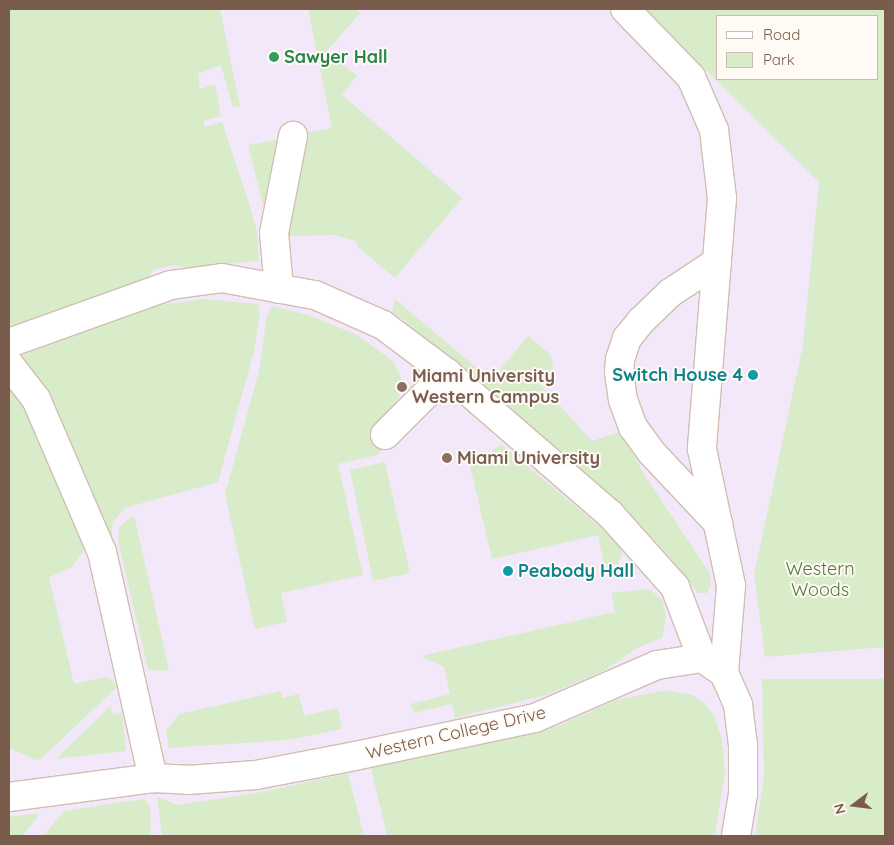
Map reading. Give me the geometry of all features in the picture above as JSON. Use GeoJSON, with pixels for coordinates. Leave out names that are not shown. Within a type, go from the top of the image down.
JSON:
{"type":"FeatureCollection","features":[{"type":"Feature","properties":{"kind":"street"},"geometry":{"type":"LineString","coordinates":[[624,9],[691,78],[714,130],[722,198],[702,448],[731,586],[713,665]]}},
{"type":"Feature","properties":{"kind":"street"},"geometry":{"type":"LineString","coordinates":[[279,289],[274,233],[293,136]]}},
{"type":"Feature","properties":{"kind":"street"},"geometry":{"type":"LineString","coordinates":[[717,262],[670,293],[641,321],[627,338],[620,359],[619,372],[622,400],[633,427],[652,452],[718,523]]}},
{"type":"Feature","properties":{"kind":"street"},"geometry":{"type":"LineString","coordinates":[[9,343],[171,285],[222,278],[315,295],[383,325],[447,373],[617,522],[675,588],[713,665],[738,705],[743,745],[743,794],[736,836]]}},
{"type":"Feature","properties":{"kind":"street"},"geometry":{"type":"LineString","coordinates":[[9,364],[36,399],[102,552],[153,778]]}},
{"type":"Feature","properties":{"kind":"street"},"geometry":{"type":"LineString","coordinates":[[385,435],[447,373]]}},
{"type":"Feature","properties":{"kind":"street","name":"Western College Drive"},"geometry":{"type":"LineString","coordinates":[[9,797],[153,778],[188,780],[256,775],[535,718],[657,665],[713,665]]}},
{"type":"Feature","properties":{"kind":"shaded area","name":"Miami University"},"geometry":{"type":"Polygon","coordinates":[[[9,9],[885,9],[885,836],[9,836],[9,9]]]}},
{"type":"Feature","properties":{"kind":"green space"},"geometry":{"type":"Polygon","coordinates":[[[9,9],[220,9],[240,106],[233,108],[221,65],[198,74],[200,89],[215,84],[221,116],[204,121],[204,127],[222,122],[257,232],[259,261],[186,268],[174,265],[155,269],[146,279],[43,319],[9,328],[9,9]]]}},
{"type":"Feature","properties":{"kind":"green space"},"geometry":{"type":"Polygon","coordinates":[[[308,9],[355,9],[360,13],[327,51],[357,76],[342,95],[462,198],[395,278],[358,247],[356,241],[334,235],[287,236],[300,134],[332,128],[308,9]]]}},
{"type":"Feature","properties":{"kind":"green space","name":"Western Woods"},"geometry":{"type":"Polygon","coordinates":[[[644,9],[885,9],[885,647],[765,657],[754,575],[803,345],[819,182],[644,9]]]}},
{"type":"Feature","properties":{"kind":"green space"},"geometry":{"type":"Polygon","coordinates":[[[280,139],[266,217],[248,145],[280,139]]]}},
{"type":"Feature","properties":{"kind":"green space"},"geometry":{"type":"Polygon","coordinates":[[[204,299],[258,304],[260,313],[254,351],[218,482],[125,508],[113,522],[111,540],[105,536],[39,378],[18,357],[153,306],[204,299]]]}},
{"type":"Feature","properties":{"kind":"green space"},"geometry":{"type":"Polygon","coordinates":[[[395,299],[491,380],[528,336],[551,355],[553,368],[540,384],[592,441],[622,431],[642,471],[709,572],[711,585],[707,593],[698,593],[664,550],[635,520],[472,376],[392,311],[395,299]]]}},
{"type":"Feature","properties":{"kind":"green space"},"geometry":{"type":"Polygon","coordinates":[[[272,306],[308,315],[357,335],[393,361],[403,382],[398,399],[379,429],[382,450],[378,455],[338,464],[363,575],[281,593],[287,622],[255,629],[225,494],[259,371],[267,315],[272,306]]]}},
{"type":"Feature","properties":{"kind":"green space"},"geometry":{"type":"Polygon","coordinates":[[[9,384],[18,394],[83,543],[83,552],[71,568],[49,577],[74,684],[107,677],[118,686],[41,759],[36,760],[9,748],[9,384]]]}},
{"type":"Feature","properties":{"kind":"green space"},"geometry":{"type":"Polygon","coordinates":[[[501,444],[618,542],[622,553],[618,564],[605,569],[598,535],[492,559],[468,457],[489,453],[501,444]]]}},
{"type":"Feature","properties":{"kind":"green space"},"geometry":{"type":"Polygon","coordinates":[[[385,462],[410,573],[373,581],[350,470],[385,462]]]}},
{"type":"Feature","properties":{"kind":"green space"},"geometry":{"type":"Polygon","coordinates":[[[134,515],[169,670],[148,669],[118,541],[119,527],[134,515]]]}},
{"type":"Feature","properties":{"kind":"green space"},"geometry":{"type":"Polygon","coordinates":[[[650,589],[663,601],[666,617],[662,638],[637,648],[603,671],[546,695],[455,718],[452,704],[414,713],[411,704],[450,694],[444,667],[421,656],[615,612],[611,593],[650,589]]]}},
{"type":"Feature","properties":{"kind":"green space"},"geometry":{"type":"Polygon","coordinates":[[[762,679],[885,679],[885,836],[755,836],[764,776],[762,679]]]}},
{"type":"Feature","properties":{"kind":"green space"},"geometry":{"type":"Polygon","coordinates":[[[667,690],[692,695],[705,704],[714,715],[722,740],[725,772],[715,836],[387,836],[371,768],[517,737],[558,726],[616,700],[667,690]]]}},
{"type":"Feature","properties":{"kind":"green space"},"geometry":{"type":"Polygon","coordinates":[[[281,691],[282,698],[299,694],[304,716],[338,708],[342,729],[288,740],[169,748],[166,731],[179,714],[281,691]]]}},
{"type":"Feature","properties":{"kind":"green space"},"geometry":{"type":"Polygon","coordinates":[[[110,706],[113,715],[122,713],[126,751],[56,759],[110,706]]]}},
{"type":"Feature","properties":{"kind":"green space"},"geometry":{"type":"Polygon","coordinates":[[[348,773],[364,836],[162,836],[157,796],[177,805],[263,792],[348,773]]]}},
{"type":"Feature","properties":{"kind":"green space"},"geometry":{"type":"Polygon","coordinates":[[[144,799],[150,807],[151,836],[43,836],[64,811],[144,799]]]}},
{"type":"Feature","properties":{"kind":"green space"},"geometry":{"type":"Polygon","coordinates":[[[40,813],[23,836],[9,836],[9,817],[40,813]]]}},
{"type":"Feature","properties":{"kind":"place","name":"Sawyer Hall"},"geometry":{"type":"Point","coordinates":[274,57]}},
{"type":"Feature","properties":{"kind":"place","name":"Switch House 4"},"geometry":{"type":"Point","coordinates":[753,375]}},
{"type":"Feature","properties":{"kind":"place","name":"Miami University Western Campus"},"geometry":{"type":"Point","coordinates":[402,387]}},
{"type":"Feature","properties":{"kind":"place","name":"Miami University"},"geometry":{"type":"Point","coordinates":[447,458]}},
{"type":"Feature","properties":{"kind":"place","name":"Peabody Hall"},"geometry":{"type":"Point","coordinates":[508,571]}}]}
